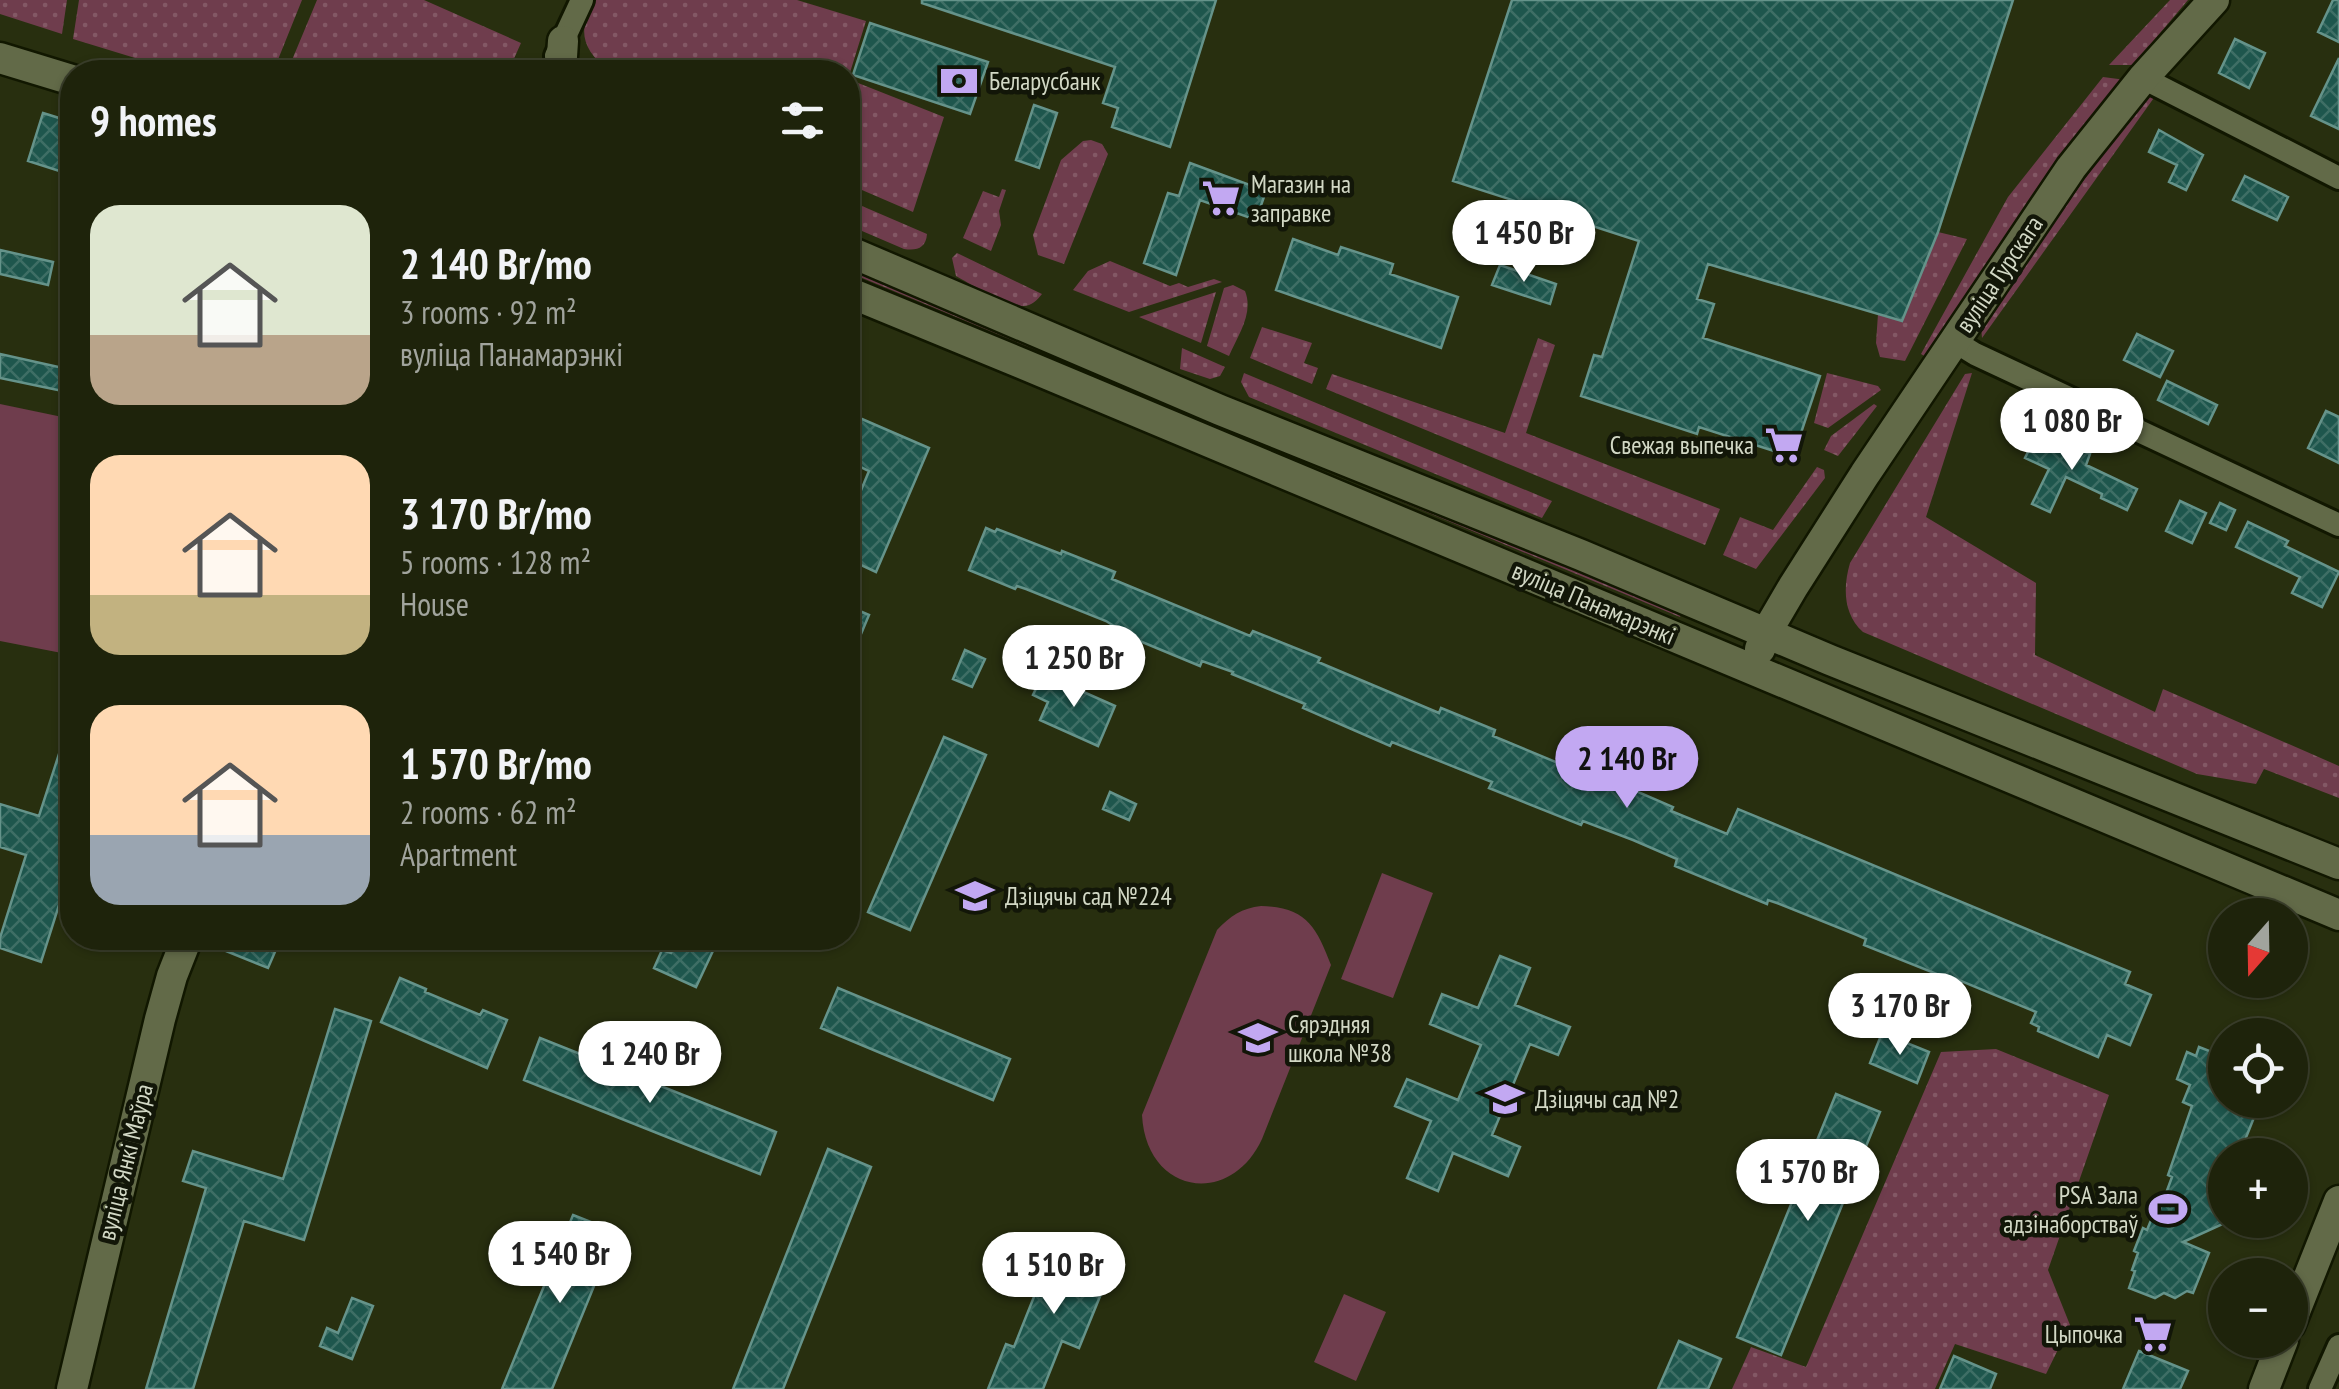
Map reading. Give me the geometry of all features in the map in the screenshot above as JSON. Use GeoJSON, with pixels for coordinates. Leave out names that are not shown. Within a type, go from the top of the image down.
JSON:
{"type":"FeatureCollection","features":[{"type":"Feature","properties":{"kind":"main road","name":"вуліца Гурскага"},"geometry":{"type":"LineString","coordinates":[[1752,671],[1766,632],[1844,506],[2071,168],[2143,78],[2214,0]]}},
{"type":"Feature","properties":{"kind":"main road"},"geometry":{"type":"LineString","coordinates":[[562,60],[563,40]]}},
{"type":"Feature","properties":{"kind":"main road"},"geometry":{"type":"LineString","coordinates":[[0,58],[60,76]]}},
{"type":"Feature","properties":{"kind":"main road","name":"вуліца Панамарэнкі"},"geometry":{"type":"LineString","coordinates":[[860,257],[1220,410],[2339,864]]}},
{"type":"Feature","properties":{"kind":"main road","name":"вуліца Панамарэнкі"},"geometry":{"type":"LineString","coordinates":[[860,297],[2339,915]]}},
{"type":"Feature","properties":{"kind":"main road","name":"вуліца Янкі Маўра"},"geometry":{"type":"LineString","coordinates":[[72,1389],[160,1020],[182,950]]}},
{"type":"Feature","properties":{"kind":"main road"},"geometry":{"type":"LineString","coordinates":[[2308,1279],[2339,1201]]}},
{"type":"Feature","properties":{"kind":"main road"},"geometry":{"type":"LineString","coordinates":[[2264,1389],[2277,1358]]}},
{"type":"Feature","properties":{"kind":"street"},"geometry":{"type":"LineString","coordinates":[[554,60],[582,0]]}},
{"type":"Feature","properties":{"kind":"street"},"geometry":{"type":"LineString","coordinates":[[2143,78],[2339,178]]}},
{"type":"Feature","properties":{"kind":"street"},"geometry":{"type":"LineString","coordinates":[[1954,341],[2339,525]]}},
{"type":"Feature","properties":{"kind":"street"},"geometry":{"type":"LineString","coordinates":[[2320,1389],[2339,1346]]}},
{"type":"Feature","properties":{"kind":"shaded area"},"geometry":{"type":"Polygon","coordinates":[[[0,0],[67,0],[62,34],[0,14],[0,0]]]}},
{"type":"Feature","properties":{"kind":"shaded area"},"geometry":{"type":"Polygon","coordinates":[[[79,0],[302,0],[278,60],[142,60],[73,39],[79,0]]]}},
{"type":"Feature","properties":{"kind":"shaded area"},"geometry":{"type":"Polygon","coordinates":[[[317,0],[424,0],[521,43],[513,60],[292,60],[317,0]]]}},
{"type":"Feature","properties":{"kind":"shaded area"},"geometry":{"type":"Polygon","coordinates":[[[594,0],[797,0],[866,21],[854,60],[598,60],[585,39],[585,21],[594,0]]]}},
{"type":"Feature","properties":{"kind":"shaded area"},"geometry":{"type":"Polygon","coordinates":[[[2170,0],[2188,0],[2133,65],[2109,65],[2170,0]]]}},
{"type":"Feature","properties":{"kind":"shaded area"},"geometry":{"type":"Polygon","coordinates":[[[2103,77],[2126,80],[1926,357],[1921,354],[2008,197],[2103,77]]]}},
{"type":"Feature","properties":{"kind":"shaded area"},"geometry":{"type":"Polygon","coordinates":[[[860,84],[944,117],[913,212],[860,189],[860,84]]]}},
{"type":"Feature","properties":{"kind":"shaded area"},"geometry":{"type":"Polygon","coordinates":[[[2156,95],[1982,338],[1985,319],[2141,100],[2156,95]]]}},
{"type":"Feature","properties":{"kind":"shaded area"},"geometry":{"type":"Polygon","coordinates":[[[1083,141],[1102,144],[1108,154],[1064,264],[1038,255],[1033,235],[1061,160],[1083,141]]]}},
{"type":"Feature","properties":{"kind":"shaded area"},"geometry":{"type":"Polygon","coordinates":[[[1002,189],[1006,190],[999,211],[1001,225],[991,251],[963,238],[983,191],[999,197],[1002,189]]]}},
{"type":"Feature","properties":{"kind":"shaded area"},"geometry":{"type":"Polygon","coordinates":[[[860,205],[927,234],[925,243],[917,249],[904,249],[860,230],[860,205]]]}},
{"type":"Feature","properties":{"kind":"shaded area"},"geometry":{"type":"Polygon","coordinates":[[[1938,232],[1967,239],[1905,361],[1880,357],[1876,343],[1878,314],[1902,321],[1938,232]]]}},
{"type":"Feature","properties":{"kind":"shaded area"},"geometry":{"type":"Polygon","coordinates":[[[957,253],[1042,294],[1032,304],[1023,306],[989,294],[956,276],[952,258],[957,253]]]}},
{"type":"Feature","properties":{"kind":"shaded area"},"geometry":{"type":"Polygon","coordinates":[[[1110,261],[1170,286],[1179,283],[1188,287],[1214,279],[1222,282],[1129,312],[1073,290],[1088,271],[1110,261]]]}},
{"type":"Feature","properties":{"kind":"shaded area"},"geometry":{"type":"Polygon","coordinates":[[[860,268],[1683,609],[1680,617],[860,277],[860,268]]]}},
{"type":"Feature","properties":{"kind":"shaded area"},"geometry":{"type":"Polygon","coordinates":[[[1233,285],[1245,291],[1248,307],[1229,356],[1207,346],[1224,288],[1233,285]]]}},
{"type":"Feature","properties":{"kind":"shaded area"},"geometry":{"type":"Polygon","coordinates":[[[1216,292],[1201,343],[1139,317],[1216,292]]]}},
{"type":"Feature","properties":{"kind":"shaded area"},"geometry":{"type":"Polygon","coordinates":[[[1262,327],[1312,343],[1304,363],[1318,368],[1312,384],[1250,358],[1262,327]]]}},
{"type":"Feature","properties":{"kind":"shaded area"},"geometry":{"type":"Polygon","coordinates":[[[1538,338],[1555,345],[1526,433],[1720,509],[1705,545],[1326,389],[1332,374],[1505,433],[1538,338]]]}},
{"type":"Feature","properties":{"kind":"shaded area"},"geometry":{"type":"Polygon","coordinates":[[[1182,348],[1225,367],[1220,376],[1210,379],[1180,369],[1182,348]]]}},
{"type":"Feature","properties":{"kind":"shaded area"},"geometry":{"type":"Polygon","coordinates":[[[1244,373],[1552,501],[1542,518],[1249,397],[1241,382],[1244,373]]]}},
{"type":"Feature","properties":{"kind":"shaded area"},"geometry":{"type":"Polygon","coordinates":[[[1827,373],[1881,390],[1828,428],[1814,423],[1827,373]]]}},
{"type":"Feature","properties":{"kind":"shaded area"},"geometry":{"type":"Polygon","coordinates":[[[1972,373],[1926,517],[2036,583],[2035,655],[2155,712],[2163,689],[2339,766],[2339,798],[2264,769],[2256,784],[2197,774],[1863,632],[1856,625],[1846,600],[1850,563],[1965,374],[1972,373]]]}},
{"type":"Feature","properties":{"kind":"shaded area"},"geometry":{"type":"Polygon","coordinates":[[[0,404],[60,416],[60,653],[0,641],[0,404]]]}},
{"type":"Feature","properties":{"kind":"shaded area"},"geometry":{"type":"Polygon","coordinates":[[[1874,404],[1877,406],[1838,456],[1824,450],[1831,436],[1874,404]]]}},
{"type":"Feature","properties":{"kind":"shaded area"},"geometry":{"type":"Polygon","coordinates":[[[1817,467],[1824,470],[1825,478],[1756,569],[1723,555],[1740,517],[1773,530],[1817,467]]]}},
{"type":"Feature","properties":{"kind":"shaded area"},"geometry":{"type":"Polygon","coordinates":[[[1382,873],[1433,893],[1393,998],[1341,979],[1382,873]]]}},
{"type":"Feature","properties":{"kind":"shaded area"},"geometry":{"type":"Polygon","coordinates":[[[1261,906],[1289,910],[1307,921],[1331,965],[1262,1139],[1248,1161],[1211,1183],[1192,1182],[1173,1176],[1158,1162],[1147,1142],[1142,1115],[1217,930],[1237,914],[1261,906]]]}},
{"type":"Feature","properties":{"kind":"shaded area"},"geometry":{"type":"Polygon","coordinates":[[[1996,1049],[2109,1095],[2048,1270],[2070,1325],[2046,1374],[1955,1344],[1935,1389],[1732,1389],[1751,1347],[1806,1367],[1941,1052],[1996,1049]]]}},
{"type":"Feature","properties":{"kind":"shaded area"},"geometry":{"type":"Polygon","coordinates":[[[1344,1294],[1386,1312],[1356,1381],[1314,1362],[1344,1294]]]}},
{"type":"Feature","properties":{"kind":"building"},"geometry":{"type":"Polygon","coordinates":[[[922,0],[1216,0],[1170,147],[1112,127],[1118,108],[1103,103],[1115,67],[922,0]]]}},
{"type":"Feature","properties":{"kind":"building"},"geometry":{"type":"Polygon","coordinates":[[[1512,0],[2013,0],[1938,232],[1902,321],[1708,264],[1697,299],[1714,304],[1703,338],[1820,376],[1793,457],[1699,427],[1697,434],[1581,396],[1594,355],[1602,357],[1639,241],[1453,181],[1512,0]]]}},
{"type":"Feature","properties":{"kind":"building"},"geometry":{"type":"Polygon","coordinates":[[[2333,0],[2339,0],[2339,42],[2318,32],[2333,0]]]}},
{"type":"Feature","properties":{"kind":"building"},"geometry":{"type":"Polygon","coordinates":[[[870,23],[988,62],[970,114],[860,77],[858,60],[870,23]]]}},
{"type":"Feature","properties":{"kind":"building"},"geometry":{"type":"Polygon","coordinates":[[[2235,39],[2265,53],[2249,88],[2219,73],[2235,39]]]}},
{"type":"Feature","properties":{"kind":"building"},"geometry":{"type":"Polygon","coordinates":[[[2339,58],[2339,129],[2311,116],[2339,58]]]}},
{"type":"Feature","properties":{"kind":"building"},"geometry":{"type":"Polygon","coordinates":[[[1034,105],[1057,113],[1039,168],[1016,160],[1034,105]]]}},
{"type":"Feature","properties":{"kind":"building"},"geometry":{"type":"Polygon","coordinates":[[[43,113],[60,118],[60,171],[28,161],[43,113]]]}},
{"type":"Feature","properties":{"kind":"building"},"geometry":{"type":"Polygon","coordinates":[[[2159,130],[2203,155],[2186,190],[2169,182],[2177,165],[2149,152],[2159,130]]]}},
{"type":"Feature","properties":{"kind":"building"},"geometry":{"type":"Polygon","coordinates":[[[1190,163],[1266,191],[1256,220],[1200,200],[1176,275],[1144,263],[1168,193],[1179,196],[1190,163]]]}},
{"type":"Feature","properties":{"kind":"building"},"geometry":{"type":"Polygon","coordinates":[[[2245,176],[2288,197],[2277,220],[2233,200],[2245,176]]]}},
{"type":"Feature","properties":{"kind":"building"},"geometry":{"type":"Polygon","coordinates":[[[1293,239],[1338,255],[1341,247],[1393,264],[1390,274],[1458,297],[1441,348],[1276,290],[1293,239]]]}},
{"type":"Feature","properties":{"kind":"building"},"geometry":{"type":"Polygon","coordinates":[[[0,250],[53,262],[48,285],[0,274],[0,250]]]}},
{"type":"Feature","properties":{"kind":"building"},"geometry":{"type":"Polygon","coordinates":[[[1500,265],[1556,284],[1550,304],[1492,285],[1500,265]]]}},
{"type":"Feature","properties":{"kind":"building"},"geometry":{"type":"Polygon","coordinates":[[[2137,334],[2173,351],[2160,377],[2124,360],[2137,334]]]}},
{"type":"Feature","properties":{"kind":"building"},"geometry":{"type":"Polygon","coordinates":[[[0,354],[60,367],[60,390],[0,378],[0,354]]]}},
{"type":"Feature","properties":{"kind":"building"},"geometry":{"type":"Polygon","coordinates":[[[2167,381],[2217,405],[2208,424],[2158,400],[2167,381]]]}},
{"type":"Feature","properties":{"kind":"building"},"geometry":{"type":"Polygon","coordinates":[[[2326,411],[2339,417],[2339,463],[2308,448],[2326,411]]]}},
{"type":"Feature","properties":{"kind":"building"},"geometry":{"type":"Polygon","coordinates":[[[860,418],[929,448],[876,572],[860,565],[860,493],[869,471],[860,467],[860,418]]]}},
{"type":"Feature","properties":{"kind":"building"},"geometry":{"type":"Polygon","coordinates":[[[2039,430],[2090,454],[2086,465],[2137,489],[2127,510],[2066,477],[2050,512],[2032,504],[2049,469],[2025,458],[2039,430]]]}},
{"type":"Feature","properties":{"kind":"building"},"geometry":{"type":"Polygon","coordinates":[[[2180,501],[2206,513],[2192,543],[2166,531],[2180,501]]]}},
{"type":"Feature","properties":{"kind":"building"},"geometry":{"type":"Polygon","coordinates":[[[2220,503],[2235,510],[2226,530],[2210,523],[2220,503]]]}},
{"type":"Feature","properties":{"kind":"building"},"geometry":{"type":"Polygon","coordinates":[[[2248,522],[2288,541],[2285,546],[2339,572],[2322,607],[2292,593],[2300,577],[2236,547],[2248,522]]]}},
{"type":"Feature","properties":{"kind":"building"},"geometry":{"type":"Polygon","coordinates":[[[986,528],[1115,572],[1112,579],[1250,636],[1253,631],[1320,658],[1318,662],[1439,713],[1441,708],[1495,730],[1493,736],[1628,792],[1629,788],[1727,834],[1738,809],[2130,972],[2125,984],[2151,995],[2130,1045],[2107,1035],[2098,1057],[2038,1031],[2039,1027],[2031,1023],[2036,1012],[1864,945],[1866,939],[1857,935],[1675,866],[1677,859],[1633,840],[1583,821],[1581,825],[1489,788],[1492,782],[1392,742],[1390,746],[1233,672],[1202,661],[1200,666],[1113,630],[1114,626],[1106,621],[969,570],[986,528]]]}},
{"type":"Feature","properties":{"kind":"building"},"geometry":{"type":"Polygon","coordinates":[[[860,611],[869,615],[860,636],[860,611]]]}},
{"type":"Feature","properties":{"kind":"building"},"geometry":{"type":"Polygon","coordinates":[[[965,650],[985,659],[972,687],[953,679],[965,650]]]}},
{"type":"Feature","properties":{"kind":"building"},"geometry":{"type":"Polygon","coordinates":[[[1043,674],[1115,706],[1098,746],[1040,720],[1048,702],[1033,695],[1043,674]]]}},
{"type":"Feature","properties":{"kind":"building"},"geometry":{"type":"Polygon","coordinates":[[[944,737],[986,755],[910,930],[868,912],[944,737]]]}},
{"type":"Feature","properties":{"kind":"building"},"geometry":{"type":"Polygon","coordinates":[[[60,751],[60,902],[41,962],[0,948],[26,855],[0,847],[0,804],[39,816],[60,751]]]}},
{"type":"Feature","properties":{"kind":"building"},"geometry":{"type":"Polygon","coordinates":[[[1110,792],[1136,804],[1129,820],[1103,809],[1110,792]]]}},
{"type":"Feature","properties":{"kind":"building"},"geometry":{"type":"Polygon","coordinates":[[[226,950],[276,950],[268,968],[226,950]]]}},
{"type":"Feature","properties":{"kind":"building"},"geometry":{"type":"Polygon","coordinates":[[[662,950],[713,950],[696,987],[654,968],[662,950]]]}},
{"type":"Feature","properties":{"kind":"building"},"geometry":{"type":"Polygon","coordinates":[[[1500,956],[1530,968],[1515,1005],[1570,1027],[1558,1055],[1530,1044],[1492,1135],[1520,1147],[1508,1176],[1453,1153],[1438,1191],[1407,1178],[1431,1121],[1395,1106],[1407,1079],[1458,1100],[1481,1045],[1430,1024],[1442,994],[1478,1008],[1500,956]]]}},
{"type":"Feature","properties":{"kind":"building"},"geometry":{"type":"Polygon","coordinates":[[[400,978],[480,1015],[483,1010],[507,1020],[487,1068],[381,1022],[400,978]]]}},
{"type":"Feature","properties":{"kind":"building"},"geometry":{"type":"Polygon","coordinates":[[[838,988],[1010,1059],[993,1100],[821,1028],[838,988]]]}},
{"type":"Feature","properties":{"kind":"building"},"geometry":{"type":"Polygon","coordinates":[[[335,1009],[371,1021],[304,1240],[244,1221],[193,1389],[146,1389],[206,1188],[183,1181],[193,1151],[283,1179],[335,1009]]]}},
{"type":"Feature","properties":{"kind":"building"},"geometry":{"type":"Polygon","coordinates":[[[1882,1033],[1929,1052],[1917,1083],[1870,1063],[1882,1033]]]}},
{"type":"Feature","properties":{"kind":"building"},"geometry":{"type":"Polygon","coordinates":[[[540,1038],[776,1132],[760,1174],[524,1080],[540,1038]]]}},
{"type":"Feature","properties":{"kind":"building"},"geometry":{"type":"Polygon","coordinates":[[[2199,1047],[2208,1050],[2208,1118],[2254,1118],[2246,1138],[2208,1138],[2208,1231],[2183,1242],[2209,1253],[2193,1293],[2187,1291],[2175,1298],[2164,1293],[2155,1298],[2129,1288],[2138,1253],[2134,1251],[2143,1228],[2147,1230],[2154,1213],[2158,1215],[2172,1177],[2168,1175],[2192,1106],[2183,1102],[2190,1085],[2177,1079],[2187,1052],[2196,1056],[2199,1047]]]}},
{"type":"Feature","properties":{"kind":"building"},"geometry":{"type":"Polygon","coordinates":[[[1836,1094],[1880,1112],[1781,1355],[1737,1337],[1836,1094]]]}},
{"type":"Feature","properties":{"kind":"building"},"geometry":{"type":"Polygon","coordinates":[[[828,1149],[871,1167],[783,1389],[733,1389],[828,1149]]]}},
{"type":"Feature","properties":{"kind":"building"},"geometry":{"type":"Polygon","coordinates":[[[573,1215],[616,1232],[552,1389],[502,1389],[573,1215]]]}},
{"type":"Feature","properties":{"kind":"building"},"geometry":{"type":"Polygon","coordinates":[[[1057,1239],[1114,1262],[1079,1348],[1062,1341],[1043,1389],[988,1389],[1006,1344],[1014,1347],[1057,1239]]]}},
{"type":"Feature","properties":{"kind":"building"},"geometry":{"type":"Polygon","coordinates":[[[352,1298],[373,1306],[352,1359],[320,1346],[327,1328],[338,1333],[352,1298]]]}},
{"type":"Feature","properties":{"kind":"building"},"geometry":{"type":"Polygon","coordinates":[[[1679,1341],[1721,1359],[1708,1389],[1658,1389],[1679,1341]]]}},
{"type":"Feature","properties":{"kind":"building"},"geometry":{"type":"Polygon","coordinates":[[[2139,1351],[2188,1371],[2180,1389],[2123,1389],[2139,1351]]]}},
{"type":"Feature","properties":{"kind":"building"},"geometry":{"type":"Polygon","coordinates":[[[1954,1356],[1996,1374],[1990,1389],[1940,1389],[1954,1356]]]}},
{"type":"Feature","properties":{"kind":"place","name":"Беларусбанк"},"geometry":{"type":"Point","coordinates":[959,81]}},
{"type":"Feature","properties":{"kind":"place","name":"Магазин на заправке"},"geometry":{"type":"Point","coordinates":[1221,198]}},
{"type":"Feature","properties":{"kind":"place","name":"Свежая выпечка"},"geometry":{"type":"Point","coordinates":[1784,445]}},
{"type":"Feature","properties":{"kind":"place","name":"Дзіцячы сад №224"},"geometry":{"type":"Point","coordinates":[975,896]}},
{"type":"Feature","properties":{"kind":"place","name":"Сярэдняя школа №38"},"geometry":{"type":"Point","coordinates":[1258,1038]}},
{"type":"Feature","properties":{"kind":"place","name":"Дзіцячы сад №2"},"geometry":{"type":"Point","coordinates":[1505,1099]}},
{"type":"Feature","properties":{"kind":"place","name":"PSA Зала адзінаборстваў"},"geometry":{"type":"Point","coordinates":[2168,1209]}},
{"type":"Feature","properties":{"kind":"place","name":"Цыпочка"},"geometry":{"type":"Point","coordinates":[2153,1334]}}]}
